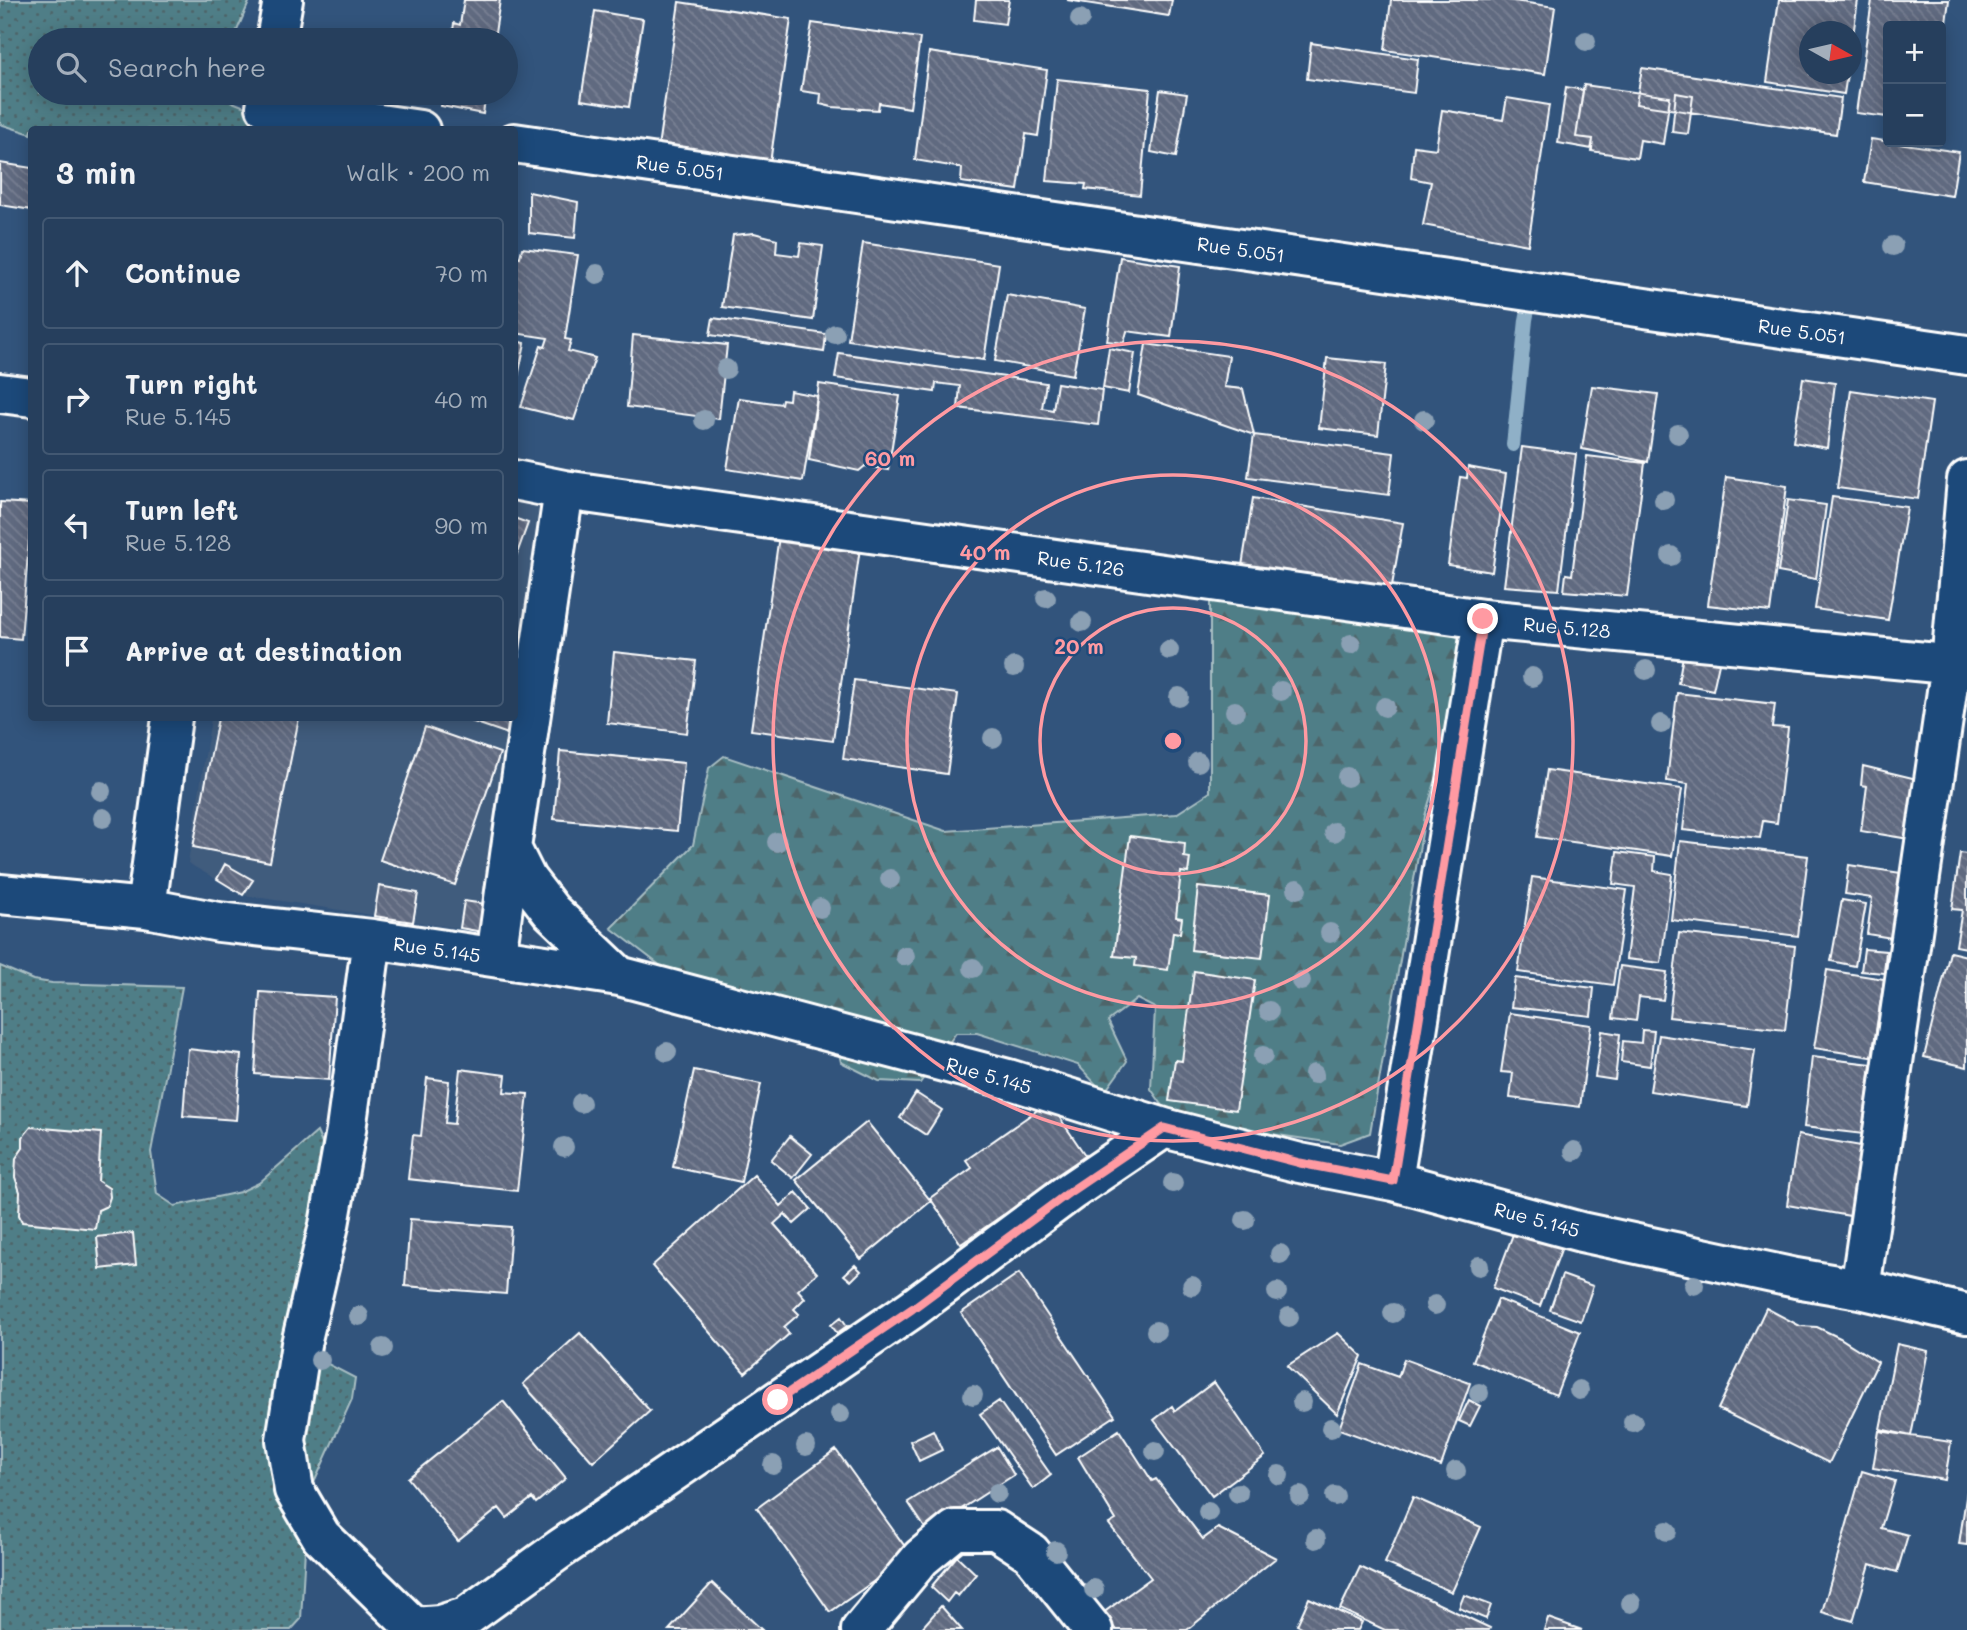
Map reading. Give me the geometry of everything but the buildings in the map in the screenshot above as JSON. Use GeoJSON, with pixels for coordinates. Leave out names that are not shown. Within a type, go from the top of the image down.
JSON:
{"type":"FeatureCollection","features":[{"type":"Feature","properties":{"kind":"street"},"geometry":{"type":"LineString","coordinates":[[278,28],[283,0]]}},
{"type":"Feature","properties":{"kind":"street"},"geometry":{"type":"LineString","coordinates":[[265,110],[389,126]]}},
{"type":"Feature","properties":{"kind":"street","name":"Rue 5.051"},"geometry":{"type":"LineString","coordinates":[[518,144],[1967,355]]}},
{"type":"Feature","properties":{"kind":"street"},"geometry":{"type":"LineString","coordinates":[[0,393],[28,396]]}},
{"type":"Feature","properties":{"kind":"street"},"geometry":{"type":"LineString","coordinates":[[1860,1289],[1959,665],[1967,480]]}},
{"type":"Feature","properties":{"kind":"street","name":"Rue 5.126"},"geometry":{"type":"LineString","coordinates":[[518,481],[564,490],[1483,619]]}},
{"type":"Feature","properties":{"kind":"street"},"geometry":{"type":"LineString","coordinates":[[496,957],[564,490]]}},
{"type":"Feature","properties":{"kind":"street"},"geometry":{"type":"LineString","coordinates":[[1393,1181],[1483,619]]}},
{"type":"Feature","properties":{"kind":"street","name":"Rue 5.128"},"geometry":{"type":"LineString","coordinates":[[1483,619],[1959,665]]}},
{"type":"Feature","properties":{"kind":"street"},"geometry":{"type":"LineString","coordinates":[[146,908],[172,721]]}},
{"type":"Feature","properties":{"kind":"street"},"geometry":{"type":"LineString","coordinates":[[511,848],[527,880],[551,911],[620,976]]}},
{"type":"Feature","properties":{"kind":"street","name":"Rue 5.145"},"geometry":{"type":"LineString","coordinates":[[0,894],[146,908],[219,922],[373,939],[620,976],[1008,1079],[1164,1128],[1300,1163],[1393,1181],[1581,1232],[1860,1289],[1967,1314]]}},
{"type":"Feature","properties":{"kind":"street"},"geometry":{"type":"LineString","coordinates":[[373,939],[332,1211],[301,1344],[286,1440],[294,1490],[321,1536],[414,1627],[440,1625],[466,1616],[571,1541],[912,1309],[1071,1191],[1164,1128]]}},
{"type":"Feature","properties":{"kind":"street"},"geometry":{"type":"LineString","coordinates":[[861,1630],[921,1558],[955,1530],[996,1530],[1031,1553],[1093,1630]]}},
{"type":"Feature","properties":{"kind":"shaded area"},"geometry":{"type":"Polygon","coordinates":[[[518,493],[550,501],[494,934],[243,895],[188,863],[211,721],[518,721],[518,493]]]}},
{"type":"Feature","properties":{"kind":"green space"},"geometry":{"type":"Polygon","coordinates":[[[0,0],[250,0],[238,28],[28,28],[28,105],[240,105],[292,126],[28,126],[28,133],[0,124],[0,0]]]}},
{"type":"Feature","properties":{"kind":"green space"},"geometry":{"type":"Polygon","coordinates":[[[1210,594],[1419,617],[1465,641],[1462,692],[1425,816],[1370,1133],[1340,1144],[1173,1120],[1151,1089],[1155,1008],[1137,999],[1108,1021],[1127,1061],[1104,1093],[1078,1065],[977,1033],[956,1033],[920,1083],[879,1081],[841,1062],[832,1023],[674,976],[611,928],[693,845],[709,768],[724,756],[946,831],[1176,814],[1210,792],[1210,594]]]}},
{"type":"Feature","properties":{"kind":"green space"},"geometry":{"type":"Polygon","coordinates":[[[0,966],[33,980],[52,983],[182,987],[151,1152],[157,1194],[175,1206],[240,1192],[259,1183],[317,1132],[342,1189],[320,1360],[355,1378],[352,1399],[308,1496],[301,1619],[291,1630],[0,1630],[0,966]]]}},
{"type":"Feature","properties":{"kind":"waterway"},"geometry":{"type":"LineString","coordinates":[[1513,445],[1531,294]]}},
{"type":"Feature","properties":{"kind":"route"},"geometry":{"type":"LineString","coordinates":[[778,1400],[912,1309],[1071,1191],[1164,1128],[1300,1163],[1393,1181],[1483,619]]}}]}
